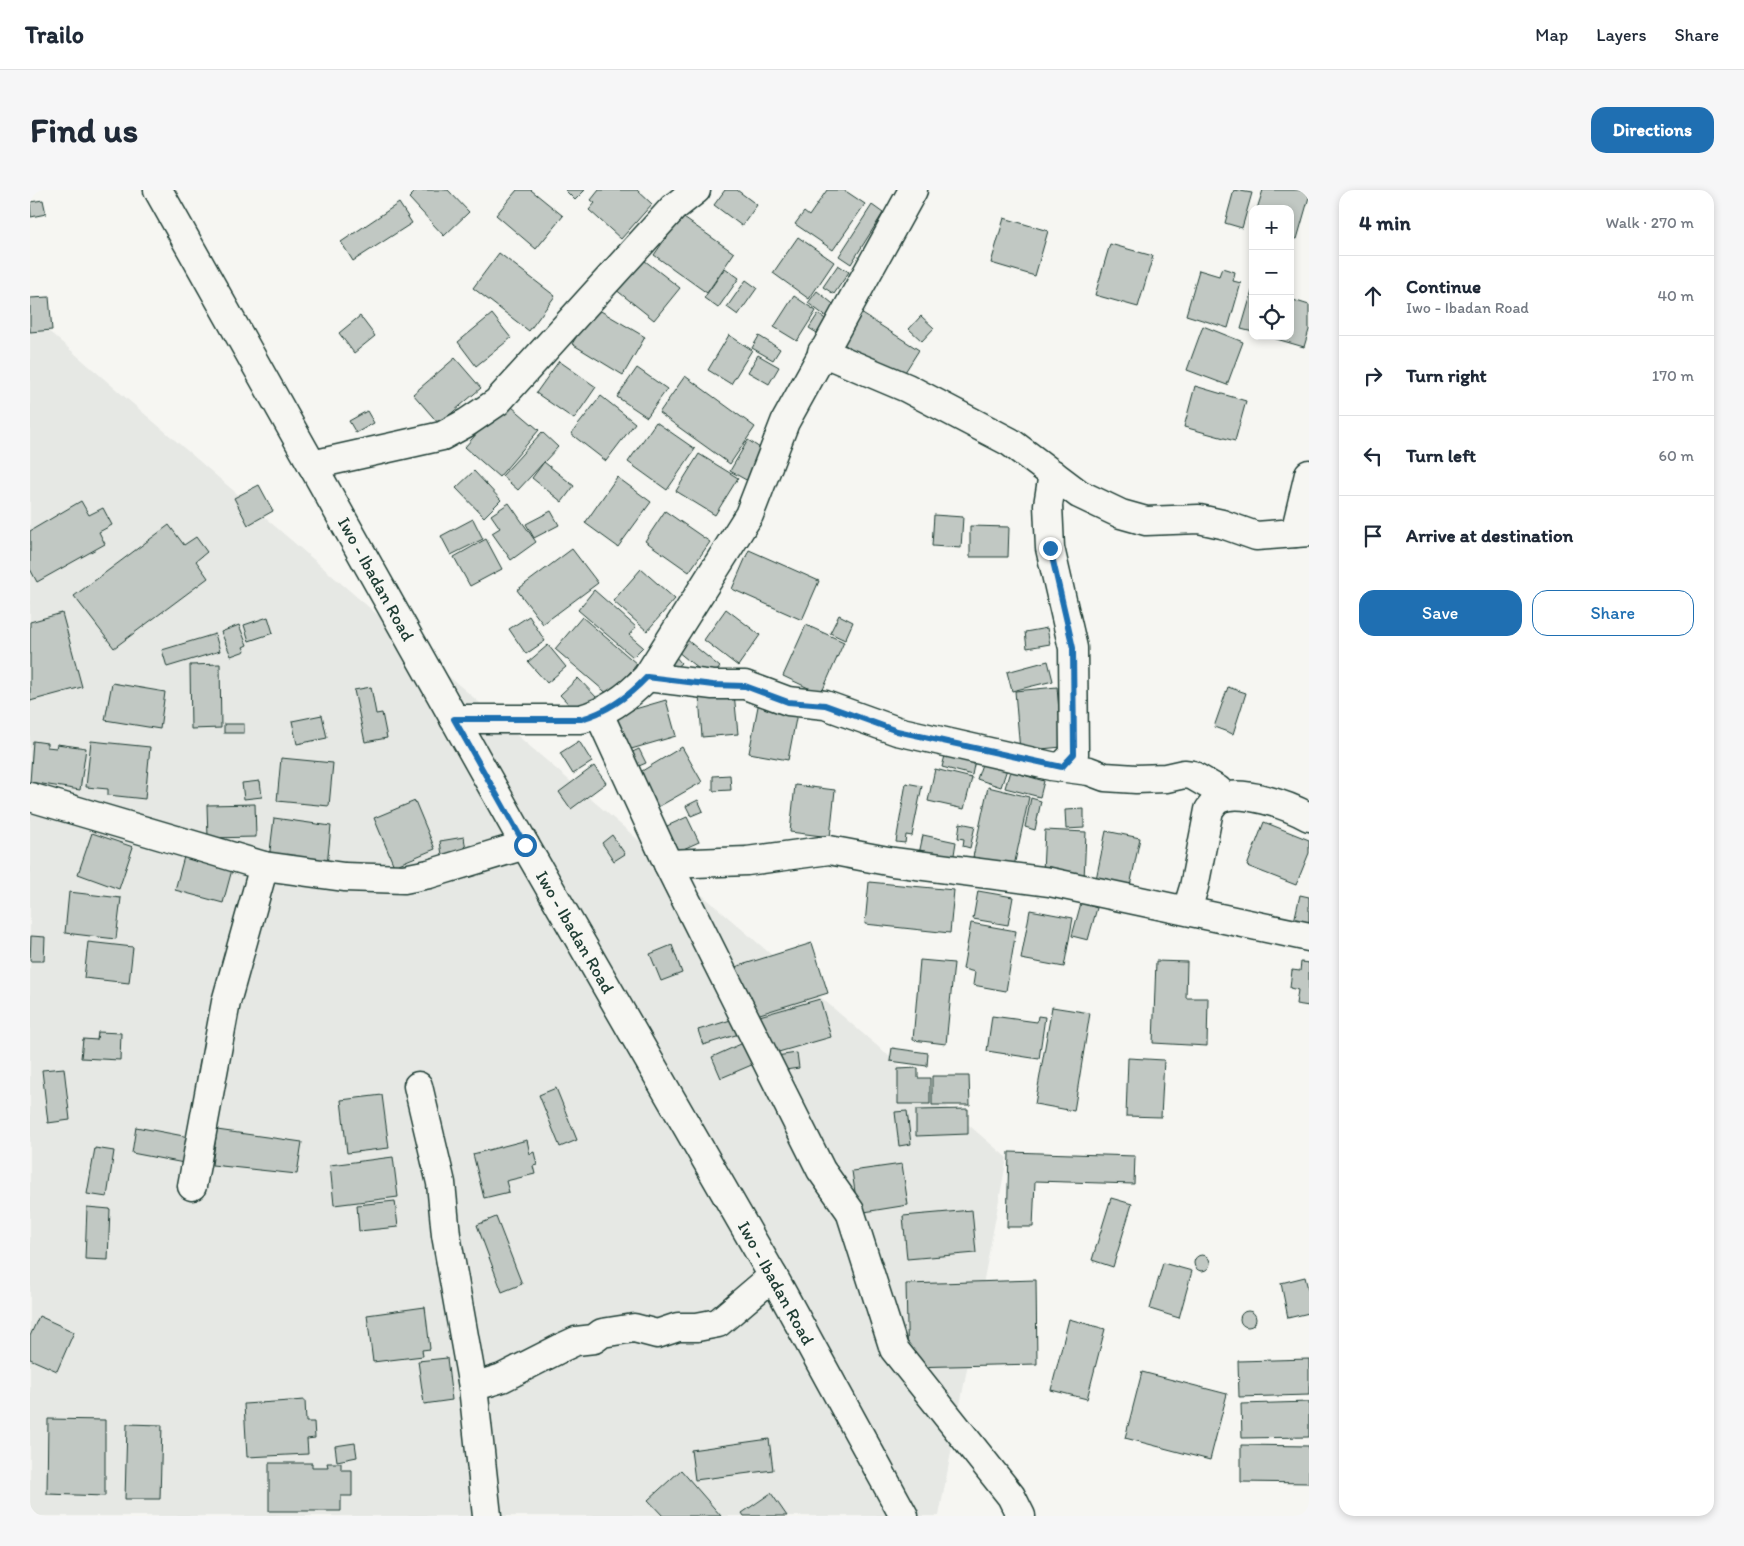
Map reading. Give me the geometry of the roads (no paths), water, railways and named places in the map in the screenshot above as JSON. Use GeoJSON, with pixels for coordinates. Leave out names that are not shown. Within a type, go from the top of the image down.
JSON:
{"type":"FeatureCollection","features":[{"type":"Feature","properties":{"kind":"street","name":"Iwo - Ibadan Road"},"geometry":{"type":"LineString","coordinates":[[158,190],[525,845],[773,1276],[904,1516]]}},
{"type":"Feature","properties":{"kind":"street"},"geometry":{"type":"LineString","coordinates":[[312,466],[442,436],[466,423],[497,402],[673,208],[696,190]]}},
{"type":"Feature","properties":{"kind":"street"},"geometry":{"type":"LineString","coordinates":[[454,719],[581,719],[599,714],[633,692],[647,677],[749,515],[785,422],[903,198]]}},
{"type":"Feature","properties":{"kind":"street"},"geometry":{"type":"LineString","coordinates":[[822,352],[907,388],[1010,442],[1079,494],[1121,514],[1146,521],[1199,519],[1222,524],[1256,536],[1302,532],[1309,474]]}},
{"type":"Feature","properties":{"kind":"street"},"geometry":{"type":"LineString","coordinates":[[1053,474],[1048,505],[1050,548],[1073,648],[1074,754],[1062,767]]}},
{"type":"Feature","properties":{"kind":"street"},"geometry":{"type":"LineString","coordinates":[[647,677],[713,685],[745,686],[788,702],[825,705],[897,731],[1062,767],[1089,771],[1105,777],[1136,779],[1166,778],[1184,774],[1192,775],[1218,790],[1221,798]]}},
{"type":"Feature","properties":{"kind":"street"},"geometry":{"type":"LineString","coordinates":[[599,714],[668,864],[821,1170],[850,1211],[894,1349],[1011,1496],[1021,1516]]}},
{"type":"Feature","properties":{"kind":"street"},"geometry":{"type":"LineString","coordinates":[[1187,910],[1194,887],[1209,810],[1221,798],[1232,796],[1265,799],[1290,806],[1309,816]]}},
{"type":"Feature","properties":{"kind":"street"},"geometry":{"type":"LineString","coordinates":[[30,797],[264,866],[344,877],[404,879],[429,874],[525,845]]}},
{"type":"Feature","properties":{"kind":"street"},"geometry":{"type":"LineString","coordinates":[[668,864],[747,861],[829,850],[893,862],[1050,882],[1309,936]]}},
{"type":"Feature","properties":{"kind":"street"},"geometry":{"type":"LineString","coordinates":[[192,1186],[226,1002],[264,866]]}},
{"type":"Feature","properties":{"kind":"street"},"geometry":{"type":"LineString","coordinates":[[418,1086],[441,1183],[446,1234],[473,1387],[487,1516]]}},
{"type":"Feature","properties":{"kind":"street"},"geometry":{"type":"LineString","coordinates":[[473,1387],[502,1378],[576,1341],[594,1339],[602,1332],[634,1328],[657,1334],[678,1326],[697,1327],[718,1323],[773,1276]]}}]}
